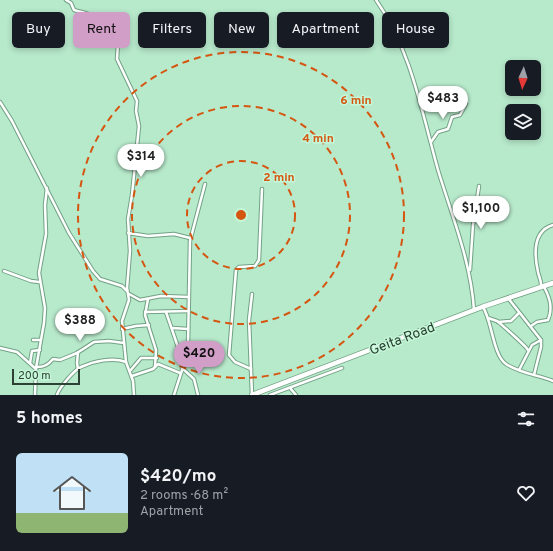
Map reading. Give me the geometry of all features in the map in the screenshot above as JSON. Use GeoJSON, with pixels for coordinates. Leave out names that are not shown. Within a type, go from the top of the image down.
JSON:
{"type":"FeatureCollection","features":[{"type":"Feature","properties":{"kind":"highway","name":"Geita Road"},"geometry":{"type":"LineString","coordinates":[[252,395],[482,307],[553,283]]}},
{"type":"Feature","properties":{"kind":"street"},"geometry":{"type":"LineString","coordinates":[[66,0],[71,3],[74,10],[93,16],[98,22],[99,32],[118,43],[117,61],[137,101],[136,111],[139,121],[139,136],[128,219],[130,257],[128,303],[122,317],[126,362],[132,376],[134,395]]}},
{"type":"Feature","properties":{"kind":"street"},"geometry":{"type":"LineString","coordinates":[[376,0],[390,24],[409,69],[470,272],[474,310]]}},
{"type":"Feature","properties":{"kind":"street"},"geometry":{"type":"LineString","coordinates":[[0,102],[12,121],[72,238],[96,276],[104,281],[122,286],[140,300],[161,296],[190,297]]}},
{"type":"Feature","properties":{"kind":"street"},"geometry":{"type":"LineString","coordinates":[[431,142],[438,132],[448,128],[452,117],[460,114],[466,104]]}},
{"type":"Feature","properties":{"kind":"street"},"geometry":{"type":"LineString","coordinates":[[174,395],[185,358],[188,329],[190,297],[190,238],[205,184]]}},
{"type":"Feature","properties":{"kind":"street"},"geometry":{"type":"LineString","coordinates":[[470,272],[479,186]]}},
{"type":"Feature","properties":{"kind":"street"},"geometry":{"type":"LineString","coordinates":[[35,395],[36,368],[40,350],[45,308],[39,273],[46,234],[46,188]]}},
{"type":"Feature","properties":{"kind":"street"},"geometry":{"type":"LineString","coordinates":[[251,369],[235,362],[229,355],[236,270],[239,268],[255,266],[258,260],[262,189]]}},
{"type":"Feature","properties":{"kind":"street"},"geometry":{"type":"LineString","coordinates":[[531,326],[537,322],[548,320],[549,318],[551,304],[542,287],[536,261],[537,239],[540,233],[553,225]]}},
{"type":"Feature","properties":{"kind":"street"},"geometry":{"type":"LineString","coordinates":[[128,233],[148,236],[174,234],[190,238]]}},
{"type":"Feature","properties":{"kind":"street"},"geometry":{"type":"LineString","coordinates":[[4,271],[40,282]]}},
{"type":"Feature","properties":{"kind":"street"},"geometry":{"type":"LineString","coordinates":[[252,294],[249,320],[252,395]]}},
{"type":"Feature","properties":{"kind":"street"},"geometry":{"type":"LineString","coordinates":[[508,298],[519,314],[531,326],[541,340],[542,347],[534,375]]}},
{"type":"Feature","properties":{"kind":"street"},"geometry":{"type":"LineString","coordinates":[[148,299],[146,312],[156,350],[157,358],[155,367]]}},
{"type":"Feature","properties":{"kind":"street"},"geometry":{"type":"LineString","coordinates":[[482,307],[488,318],[501,358],[506,364],[519,370],[553,381]]}},
{"type":"Feature","properties":{"kind":"street"},"geometry":{"type":"LineString","coordinates":[[146,312],[188,311]]}},
{"type":"Feature","properties":{"kind":"street"},"geometry":{"type":"LineString","coordinates":[[166,312],[180,350],[185,358]]}},
{"type":"Feature","properties":{"kind":"street"},"geometry":{"type":"LineString","coordinates":[[498,322],[511,321],[519,314]]}},
{"type":"Feature","properties":{"kind":"street"},"geometry":{"type":"LineString","coordinates":[[488,318],[498,322],[510,334],[526,346],[528,350]]}},
{"type":"Feature","properties":{"kind":"street"},"geometry":{"type":"LineString","coordinates":[[122,329],[149,325]]}},
{"type":"Feature","properties":{"kind":"street"},"geometry":{"type":"LineString","coordinates":[[172,328],[188,329]]}},
{"type":"Feature","properties":{"kind":"street"},"geometry":{"type":"LineString","coordinates":[[33,340],[38,341],[41,339]]}},
{"type":"Feature","properties":{"kind":"street"},"geometry":{"type":"LineString","coordinates":[[519,370],[528,350],[536,342],[541,340]]}},
{"type":"Feature","properties":{"kind":"street"},"geometry":{"type":"LineString","coordinates":[[36,368],[49,364],[53,359],[60,360],[78,352],[94,342],[109,341],[124,343]]}},
{"type":"Feature","properties":{"kind":"street"},"geometry":{"type":"LineString","coordinates":[[0,348],[17,352],[36,368]]}},
{"type":"Feature","properties":{"kind":"street"},"geometry":{"type":"LineString","coordinates":[[30,363],[32,350],[40,350]]}},
{"type":"Feature","properties":{"kind":"street"},"geometry":{"type":"LineString","coordinates":[[78,352],[78,369]]}},
{"type":"Feature","properties":{"kind":"street"},"geometry":{"type":"LineString","coordinates":[[130,372],[141,358],[157,358]]}},
{"type":"Feature","properties":{"kind":"street"},"geometry":{"type":"LineString","coordinates":[[57,395],[60,388],[78,369],[103,361],[117,359],[126,362]]}},
{"type":"Feature","properties":{"kind":"street"},"geometry":{"type":"LineString","coordinates":[[132,376],[155,367],[158,364],[180,373]]}},
{"type":"Feature","properties":{"kind":"street"},"geometry":{"type":"LineString","coordinates":[[182,368],[194,379],[198,395]]}},
{"type":"Feature","properties":{"kind":"street"},"geometry":{"type":"LineString","coordinates":[[270,395],[342,368]]}},
{"type":"Feature","properties":{"kind":"street"},"geometry":{"type":"LineString","coordinates":[[290,388],[296,395]]}}]}
